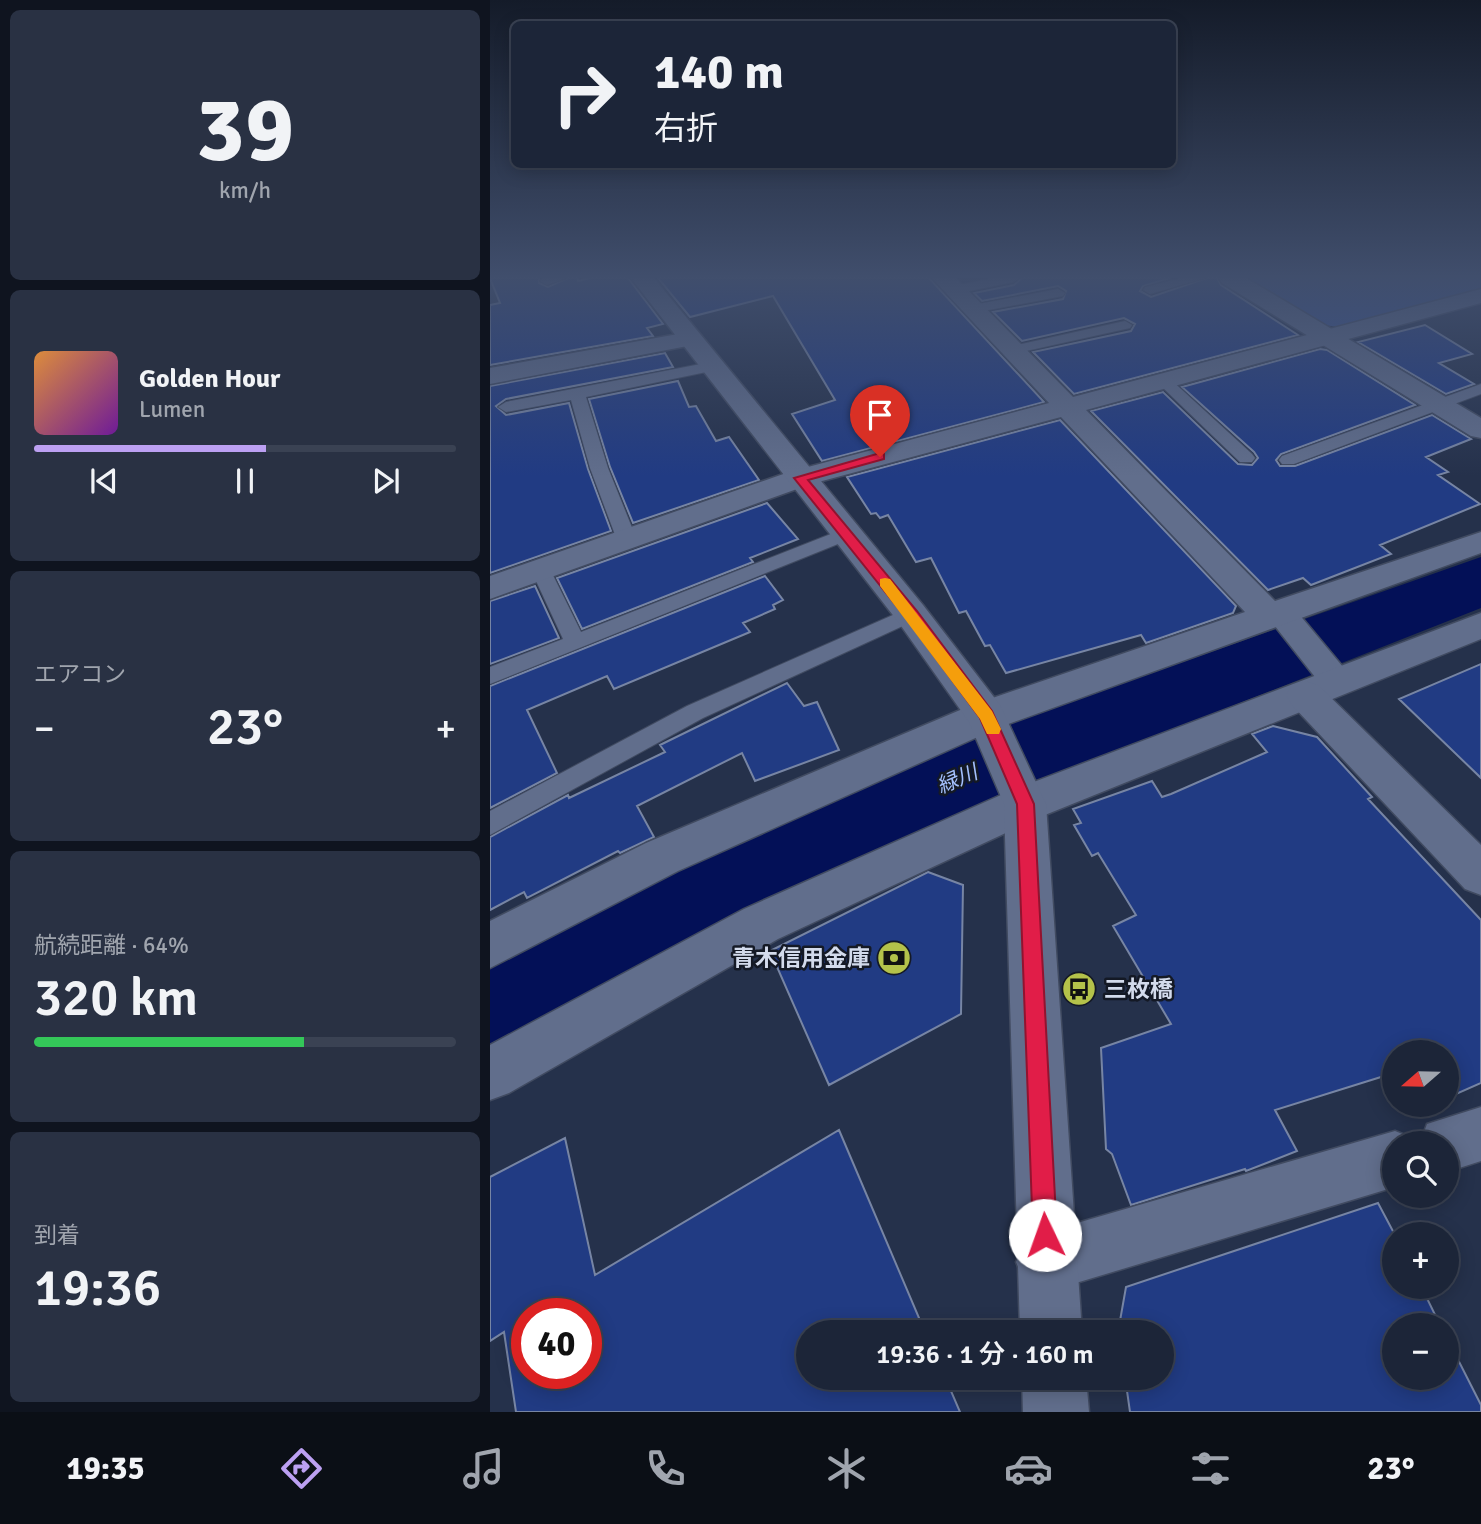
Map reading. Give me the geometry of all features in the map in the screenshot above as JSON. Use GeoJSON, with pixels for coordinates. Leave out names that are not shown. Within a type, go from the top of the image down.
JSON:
{"type":"FeatureCollection","features":[{"type":"Feature","properties":{"kind":"street"},"geometry":{"type":"LineString","coordinates":[[490,376],[667,344]]}},
{"type":"Feature","properties":{"kind":"street"},"geometry":{"type":"LineString","coordinates":[[692,344],[911,614],[991,725],[1022,796],[1050,1320]]}},
{"type":"Feature","properties":{"kind":"street"},"geometry":{"type":"LineString","coordinates":[[1007,344],[1277,616],[1321,689],[1481,875]]}},
{"type":"Feature","properties":{"kind":"street"},"geometry":{"type":"LineString","coordinates":[[490,588],[800,478],[1302,344]]}},
{"type":"Feature","properties":{"kind":"street"},"geometry":{"type":"LineString","coordinates":[[1339,344],[1481,430]]}},
{"type":"Feature","properties":{"kind":"street"},"geometry":{"type":"LineString","coordinates":[[490,945],[662,857],[991,725],[1481,542]]}},
{"type":"Feature","properties":{"kind":"street"},"geometry":{"type":"LineString","coordinates":[[490,1074],[761,924],[1022,796],[1321,689],[1481,625]]}},
{"type":"Feature","properties":{"kind":"street"},"geometry":{"type":"LineString","coordinates":[[1459,1140],[1481,1134]]}},
{"type":"Feature","properties":{"kind":"street"},"geometry":{"type":"LineString","coordinates":[[1046,1262],[1382,1163]]}},
{"type":"Feature","properties":{"kind":"street"},"geometry":{"type":"LineString","coordinates":[[1055,1390],[1056,1412]]}},
{"type":"Feature","properties":{"kind":"lane"},"geometry":{"type":"LineString","coordinates":[[1013,350],[1040,344]]}},
{"type":"Feature","properties":{"kind":"lane"},"geometry":{"type":"LineString","coordinates":[[506,407],[711,367]]}},
{"type":"Feature","properties":{"kind":"lane"},"geometry":{"type":"LineString","coordinates":[[1164,381],[1246,458]]}},
{"type":"Feature","properties":{"kind":"lane"},"geometry":{"type":"LineString","coordinates":[[1288,460],[1481,389]]}},
{"type":"Feature","properties":{"kind":"lane"},"geometry":{"type":"LineString","coordinates":[[577,394],[626,540]]}},
{"type":"Feature","properties":{"kind":"lane"},"geometry":{"type":"LineString","coordinates":[[490,676],[574,640],[846,534]]}},
{"type":"Feature","properties":{"kind":"lane"},"geometry":{"type":"LineString","coordinates":[[541,570],[574,640]]}},
{"type":"Feature","properties":{"kind":"lane"},"geometry":{"type":"LineString","coordinates":[[490,824],[695,712],[911,614]]}},
{"type":"Feature","properties":{"kind":"building"},"geometry":{"type":"Polygon","coordinates":[[[490,344],[609,344],[490,365],[490,344]]]}},
{"type":"Feature","properties":{"kind":"building"},"geometry":{"type":"Polygon","coordinates":[[[802,344],[990,344],[1044,402],[822,461],[792,414],[835,400],[802,344]]]}},
{"type":"Feature","properties":{"kind":"building"},"geometry":{"type":"Polygon","coordinates":[[[1071,344],[1264,344],[1074,394],[1033,352],[1071,344]]]}},
{"type":"Feature","properties":{"kind":"building"},"geometry":{"type":"Polygon","coordinates":[[[1361,344],[1456,344],[1472,354],[1439,363],[1474,384],[1446,394],[1361,344]]]}},
{"type":"Feature","properties":{"kind":"building"},"geometry":{"type":"Polygon","coordinates":[[[1320,349],[1327,350],[1415,405],[1281,454],[1276,460],[1280,466],[1295,466],[1432,415],[1471,439],[1426,457],[1448,472],[1438,475],[1480,504],[1380,545],[1391,554],[1311,585],[1303,578],[1268,590],[1091,411],[1163,392],[1238,464],[1252,465],[1258,458],[1254,452],[1182,387],[1320,349]]]}},
{"type":"Feature","properties":{"kind":"building"},"geometry":{"type":"Polygon","coordinates":[[[665,353],[673,367],[506,399],[496,406],[506,415],[569,403],[588,469],[611,531],[490,573],[490,386],[665,353]]]}},
{"type":"Feature","properties":{"kind":"building"},"geometry":{"type":"Polygon","coordinates":[[[678,381],[689,407],[696,406],[716,441],[729,437],[759,480],[633,523],[610,467],[589,399],[678,381]]]}},
{"type":"Feature","properties":{"kind":"building"},"geometry":{"type":"Polygon","coordinates":[[[1060,420],[1236,606],[1233,613],[1146,643],[1141,635],[1006,673],[990,645],[985,646],[966,611],[959,613],[931,558],[916,562],[888,515],[880,518],[876,513],[871,514],[847,477],[1060,420]]]}},
{"type":"Feature","properties":{"kind":"building"},"geometry":{"type":"Polygon","coordinates":[[[767,503],[798,539],[750,558],[753,562],[582,629],[557,578],[767,503]]]}},
{"type":"Feature","properties":{"kind":"building"},"geometry":{"type":"Polygon","coordinates":[[[765,576],[783,600],[773,605],[775,609],[743,623],[750,632],[614,689],[607,676],[527,710],[557,773],[490,808],[490,686],[765,576]]]}},
{"type":"Feature","properties":{"kind":"building"},"geometry":{"type":"Polygon","coordinates":[[[535,586],[559,638],[490,664],[490,601],[535,586]]]}},
{"type":"Feature","properties":{"kind":"building"},"geometry":{"type":"Polygon","coordinates":[[[1481,664],[1481,778],[1399,699],[1481,664]]]}},
{"type":"Feature","properties":{"kind":"building"},"geometry":{"type":"Polygon","coordinates":[[[787,683],[804,706],[817,702],[839,750],[755,781],[742,753],[637,806],[654,837],[620,853],[618,851],[527,898],[524,892],[490,910],[490,837],[568,795],[569,798],[665,752],[660,745],[787,683]]]}},
{"type":"Feature","properties":{"kind":"building"},"geometry":{"type":"Polygon","coordinates":[[[1273,726],[1317,737],[1372,797],[1368,799],[1481,920],[1481,1083],[1460,1092],[1460,1040],[1382,1040],[1382,1079],[1275,1110],[1297,1151],[1246,1171],[1245,1169],[1131,1205],[1112,1154],[1106,1149],[1101,1048],[1171,1024],[1113,926],[1136,915],[1098,853],[1092,856],[1074,825],[1081,823],[1073,809],[1152,781],[1162,797],[1171,794],[1267,752],[1252,734],[1273,726]]]}},
{"type":"Feature","properties":{"kind":"building"},"geometry":{"type":"Polygon","coordinates":[[[928,872],[963,885],[961,1014],[829,1085],[770,951],[928,872]]]}},
{"type":"Feature","properties":{"kind":"building"},"geometry":{"type":"Polygon","coordinates":[[[839,1130],[920,1320],[796,1320],[796,1390],[951,1390],[960,1412],[516,1412],[513,1389],[602,1389],[602,1298],[511,1298],[511,1379],[504,1332],[490,1341],[490,1177],[565,1138],[595,1275],[839,1130]]]}},
{"type":"Feature","properties":{"kind":"building"},"geometry":{"type":"Polygon","coordinates":[[[1378,1203],[1388,1222],[1382,1222],[1382,1299],[1427,1299],[1434,1313],[1382,1313],[1382,1390],[1459,1390],[1459,1362],[1481,1405],[1481,1412],[1130,1412],[1127,1390],[1174,1390],[1174,1320],[1120,1320],[1126,1287],[1378,1203]]]}},
{"type":"Feature","properties":{"kind":"waterway","name":"緑川"},"geometry":{"type":"LineString","coordinates":[[490,1004],[642,917],[974,771],[1481,581]]}},
{"type":"Feature","properties":{"kind":"slow traffic"},"geometry":{"type":"LineString","coordinates":[[885,582],[993,729]]}},
{"type":"Feature","properties":{"kind":"place","name":"青木信用金庫"},"geometry":{"type":"Point","coordinates":[894,958]}},
{"type":"Feature","properties":{"kind":"place","name":"三枚橋"},"geometry":{"type":"Point","coordinates":[1079,989]}},
{"type":"Feature","properties":{"kind":"route"},"geometry":{"type":"LineString","coordinates":[[880,457],[800,478],[911,614],[986,716],[1020,788],[1025,804],[1045,1235]]}}]}
